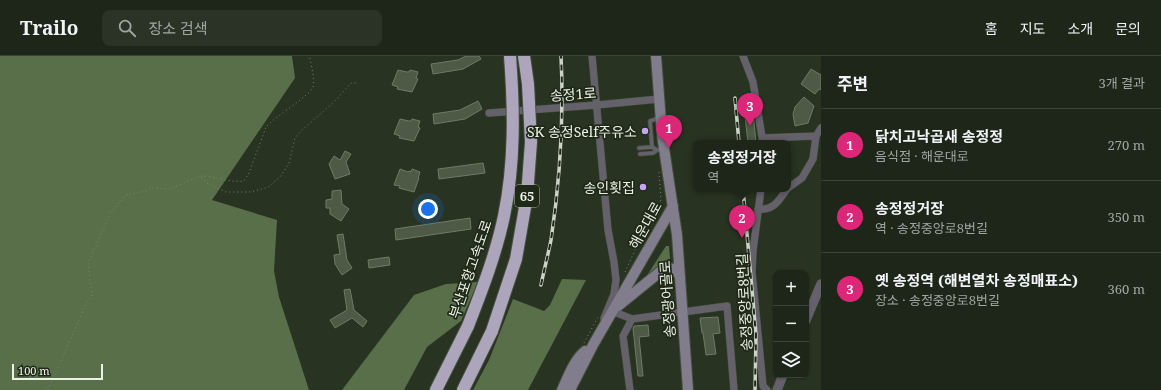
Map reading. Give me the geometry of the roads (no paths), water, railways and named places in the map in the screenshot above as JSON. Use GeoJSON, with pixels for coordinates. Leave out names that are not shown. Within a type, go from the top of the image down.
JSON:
{"type":"FeatureCollection","features":[{"type":"Feature","properties":{"kind":"highway","name":"부산포항고속도로"},"geometry":{"type":"LineString","coordinates":[[436,390],[468,326],[489,271],[504,216],[512,160],[514,99],[510,56]]}},
{"type":"Feature","properties":{"kind":"highway","name":"65"},"geometry":{"type":"LineString","coordinates":[[463,390],[492,331],[516,259],[527,196],[531,142],[528,84],[524,56]]}},
{"type":"Feature","properties":{"kind":"main road","name":"해운대로"},"geometry":{"type":"LineString","coordinates":[[570,390],[588,345],[613,310],[673,206],[660,150],[660,117],[656,56]]}},
{"type":"Feature","properties":{"kind":"main road","name":"송정광어골로"},"geometry":{"type":"LineString","coordinates":[[673,206],[680,276],[688,390]]}},
{"type":"Feature","properties":{"kind":"main road"},"geometry":{"type":"LineString","coordinates":[[613,310],[666,267],[674,269],[680,276]]}},
{"type":"Feature","properties":{"kind":"main road"},"geometry":{"type":"LineString","coordinates":[[562,390],[570,372],[588,345]]}},
{"type":"Feature","properties":{"kind":"street"},"geometry":{"type":"LineString","coordinates":[[588,345],[614,294],[616,285],[614,262],[608,230],[592,56]]}},
{"type":"Feature","properties":{"kind":"street"},"geometry":{"type":"LineString","coordinates":[[744,56],[753,82],[763,140],[816,136]]}},
{"type":"Feature","properties":{"kind":"street","name":"송정1로"},"geometry":{"type":"LineString","coordinates":[[489,113],[659,99]]}},
{"type":"Feature","properties":{"kind":"street"},"geometry":{"type":"LineString","coordinates":[[791,185],[802,178],[813,160],[816,136],[821,128]]}},
{"type":"Feature","properties":{"kind":"street","name":"송정중앙로8번길"},"geometry":{"type":"LineString","coordinates":[[761,192],[752,272],[762,386],[767,390]]}},
{"type":"Feature","properties":{"kind":"street"},"geometry":{"type":"LineString","coordinates":[[758,209],[769,209],[777,204],[784,192]]}},
{"type":"Feature","properties":{"kind":"street"},"geometry":{"type":"LineString","coordinates":[[809,313],[821,284]]}},
{"type":"Feature","properties":{"kind":"street"},"geometry":{"type":"LineString","coordinates":[[613,310],[632,319],[727,306],[734,390]]}},
{"type":"Feature","properties":{"kind":"street"},"geometry":{"type":"LineString","coordinates":[[630,390],[623,336],[632,319]]}},
{"type":"Feature","properties":{"kind":"street"},"geometry":{"type":"LineString","coordinates":[[777,390],[783,378]]}},
{"type":"Feature","properties":{"kind":"lane"},"geometry":{"type":"LineString","coordinates":[[652,147],[650,121],[660,117]]}},
{"type":"Feature","properties":{"kind":"lane"},"geometry":{"type":"LineString","coordinates":[[638,148],[652,147],[660,150]]}},
{"type":"Feature","properties":{"kind":"lane"},"geometry":{"type":"LineString","coordinates":[[640,154],[653,153],[660,150]]}},
{"type":"Feature","properties":{"kind":"railway"},"geometry":{"type":"LineString","coordinates":[[541,285],[551,240],[557,195],[562,125],[561,56]]}},
{"type":"Feature","properties":{"kind":"railway"},"geometry":{"type":"LineString","coordinates":[[735,98],[739,140]]}},
{"type":"Feature","properties":{"kind":"railway"},"geometry":{"type":"LineString","coordinates":[[743,192],[756,335],[755,390]]}},
{"type":"Feature","properties":{"kind":"place","name":"옛 송정역 (해변열차 송정매표소)"},"geometry":{"type":"Point","coordinates":[750,126]}},
{"type":"Feature","properties":{"kind":"place","name":"SK 송정Self주유소"},"geometry":{"type":"Point","coordinates":[645,131]}},
{"type":"Feature","properties":{"kind":"place","name":"닭치고낙곱새 송정정"},"geometry":{"type":"Point","coordinates":[669,148]}},
{"type":"Feature","properties":{"kind":"place","name":"송인횟집"},"geometry":{"type":"Point","coordinates":[643,187]}},
{"type":"Feature","properties":{"kind":"place","name":"송정정거장"},"geometry":{"type":"Point","coordinates":[742,238]}}]}
